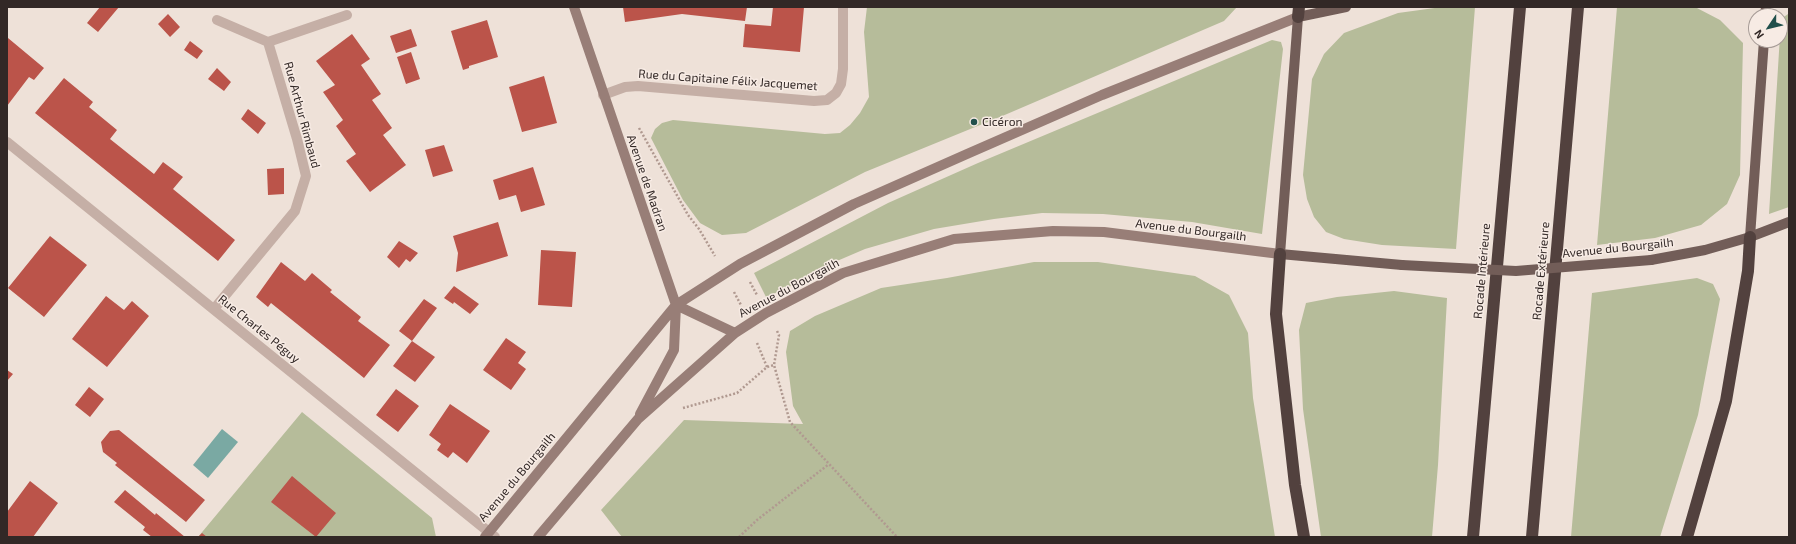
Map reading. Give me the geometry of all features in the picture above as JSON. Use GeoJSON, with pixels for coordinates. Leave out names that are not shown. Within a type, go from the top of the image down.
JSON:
{"type":"FeatureCollection","features":[{"type":"Feature","properties":{"kind":"highway","name":"Rocade Intérieure"},"geometry":{"type":"LineString","coordinates":[[1473,537],[1520,7]]}},
{"type":"Feature","properties":{"kind":"highway","name":"Rocade Extérieure"},"geometry":{"type":"LineString","coordinates":[[1532,537],[1578,7]]}},
{"type":"Feature","properties":{"kind":"highway"},"geometry":{"type":"LineString","coordinates":[[1687,537],[1726,401],[1748,271],[1750,237]]}},
{"type":"Feature","properties":{"kind":"highway"},"geometry":{"type":"LineString","coordinates":[[1280,254],[1276,314],[1295,485],[1304,537]]}},
{"type":"Feature","properties":{"kind":"main road","name":"Avenue de Madran"},"geometry":{"type":"LineString","coordinates":[[574,7],[676,306]]}},
{"type":"Feature","properties":{"kind":"main road","name":"Avenue du Bourgailh"},"geometry":{"type":"LineString","coordinates":[[490,535],[676,306],[725,273],[861,201],[1102,95],[1298,12],[1346,7]]}},
{"type":"Feature","properties":{"kind":"main road"},"geometry":{"type":"LineString","coordinates":[[1280,254],[1298,12]]}},
{"type":"Feature","properties":{"kind":"main road"},"geometry":{"type":"LineString","coordinates":[[1750,237],[1763,48]]}},
{"type":"Feature","properties":{"kind":"main road","name":"Avenue du Bourgailh"},"geometry":{"type":"LineString","coordinates":[[538,537],[638,419],[735,333],[750,323],[843,273],[954,239],[1053,231],[1104,232],[1280,254],[1402,265],[1516,271],[1651,260],[1705,250],[1750,237],[1789,222]]}},
{"type":"Feature","properties":{"kind":"main road","name":"Avenue du Bourgailh"},"geometry":{"type":"LineString","coordinates":[[638,419],[674,350],[676,306]]}},
{"type":"Feature","properties":{"kind":"main road"},"geometry":{"type":"LineString","coordinates":[[676,306],[735,333]]}},
{"type":"Feature","properties":{"kind":"street","name":"Rue du Capitaine Félix Jacquemet"},"geometry":{"type":"LineString","coordinates":[[603,95],[625,87],[638,86],[814,101],[827,100],[836,93],[841,84],[843,69],[843,7]]}},
{"type":"Feature","properties":{"kind":"street"},"geometry":{"type":"LineString","coordinates":[[217,20],[268,42],[347,15]]}},
{"type":"Feature","properties":{"kind":"street","name":"Rue Arthur Rimbaud"},"geometry":{"type":"LineString","coordinates":[[214,309],[295,211],[306,176],[297,139],[268,42]]}},
{"type":"Feature","properties":{"kind":"street","name":"Rue Charles Péguy"},"geometry":{"type":"LineString","coordinates":[[7,142],[490,535]]}},
{"type":"Feature","properties":{"kind":"path"},"geometry":{"type":"LineString","coordinates":[[637,125],[688,215],[699,229],[725,273],[750,323],[767,367]]}},
{"type":"Feature","properties":{"kind":"path"},"geometry":{"type":"LineString","coordinates":[[682,408],[737,393],[767,367],[774,365],[790,422],[897,537]]}},
{"type":"Feature","properties":{"kind":"path"},"geometry":{"type":"LineString","coordinates":[[739,537],[756,520],[829,464]]}},
{"type":"Feature","properties":{"kind":"green space"},"geometry":{"type":"Polygon","coordinates":[[[867,7],[1237,7],[1224,21],[1007,114],[865,172],[746,233],[722,235],[700,223],[683,200],[651,138],[655,129],[662,123],[673,120],[825,134],[840,133],[850,125],[860,113],[869,97],[864,32],[867,7]]]}},
{"type":"Feature","properties":{"kind":"green space"},"geometry":{"type":"Polygon","coordinates":[[[1442,7],[1475,7],[1456,249],[1382,245],[1344,239],[1326,232],[1314,217],[1307,199],[1303,175],[1312,79],[1324,54],[1344,33],[1398,13],[1442,7]]]}},
{"type":"Feature","properties":{"kind":"green space"},"geometry":{"type":"Polygon","coordinates":[[[1617,7],[1695,7],[1720,20],[1743,43],[1740,175],[1727,204],[1701,225],[1655,238],[1597,245],[1617,7]]]}},
{"type":"Feature","properties":{"kind":"green space"},"geometry":{"type":"Polygon","coordinates":[[[1788,14],[1789,207],[1769,214],[1779,48],[1788,48],[1788,14]]]}},
{"type":"Feature","properties":{"kind":"green space"},"geometry":{"type":"Polygon","coordinates":[[[1272,40],[1281,42],[1283,49],[1262,234],[1192,222],[1103,214],[1042,213],[934,229],[865,249],[837,261],[787,288],[766,297],[754,273],[888,203],[978,163],[1272,40]]]}},
{"type":"Feature","properties":{"kind":"green space"},"geometry":{"type":"Polygon","coordinates":[[[1034,262],[1098,262],[1195,276],[1229,295],[1248,333],[1253,398],[1275,537],[622,537],[601,510],[684,420],[803,424],[793,406],[786,352],[790,331],[815,316],[881,288],[1034,262]]]}},
{"type":"Feature","properties":{"kind":"green space"},"geometry":{"type":"Polygon","coordinates":[[[1697,278],[1713,284],[1720,299],[1698,415],[1660,537],[1571,537],[1592,293],[1697,278]]]}},
{"type":"Feature","properties":{"kind":"green space"},"geometry":{"type":"Polygon","coordinates":[[[1394,291],[1447,298],[1438,465],[1432,537],[1321,537],[1303,409],[1299,330],[1306,303],[1337,297],[1394,291]]]}},
{"type":"Feature","properties":{"kind":"green space"},"geometry":{"type":"Polygon","coordinates":[[[302,412],[432,518],[436,537],[198,537],[302,412]]]}},
{"type":"Feature","properties":{"kind":"water"},"geometry":{"type":"Polygon","coordinates":[[[222,429],[238,442],[208,478],[193,465],[222,429]]]}},
{"type":"Feature","properties":{"kind":"building"},"geometry":{"type":"Polygon","coordinates":[[[100,7],[119,7],[98,32],[87,23],[100,7]]]}},
{"type":"Feature","properties":{"kind":"building"},"geometry":{"type":"Polygon","coordinates":[[[623,7],[747,7],[745,21],[682,14],[625,22],[623,7]]]}},
{"type":"Feature","properties":{"kind":"building"},"geometry":{"type":"Polygon","coordinates":[[[773,7],[804,7],[800,52],[743,47],[745,24],[771,26],[773,7]]]}},
{"type":"Feature","properties":{"kind":"building"},"geometry":{"type":"Polygon","coordinates":[[[168,14],[180,27],[170,37],[158,24],[168,14]]]}},
{"type":"Feature","properties":{"kind":"building"},"geometry":{"type":"Polygon","coordinates":[[[487,20],[498,57],[469,66],[469,68],[463,70],[451,31],[487,20]]]}},
{"type":"Feature","properties":{"kind":"building"},"geometry":{"type":"Polygon","coordinates":[[[411,29],[417,46],[396,53],[390,36],[411,29]]]}},
{"type":"Feature","properties":{"kind":"building"},"geometry":{"type":"Polygon","coordinates":[[[352,34],[370,59],[361,65],[381,94],[372,100],[392,128],[383,135],[406,165],[370,192],[346,161],[356,154],[336,126],[343,120],[323,92],[335,85],[316,61],[352,34]]]}},
{"type":"Feature","properties":{"kind":"building"},"geometry":{"type":"Polygon","coordinates":[[[8,38],[44,68],[34,80],[29,77],[7,106],[8,38]]]}},
{"type":"Feature","properties":{"kind":"building"},"geometry":{"type":"Polygon","coordinates":[[[190,41],[203,51],[197,59],[184,50],[190,41]]]}},
{"type":"Feature","properties":{"kind":"building"},"geometry":{"type":"Polygon","coordinates":[[[411,52],[420,79],[406,84],[397,57],[411,52]]]}},
{"type":"Feature","properties":{"kind":"building"},"geometry":{"type":"Polygon","coordinates":[[[217,68],[231,82],[224,91],[208,79],[217,68]]]}},
{"type":"Feature","properties":{"kind":"building"},"geometry":{"type":"Polygon","coordinates":[[[544,76],[557,123],[522,132],[509,87],[544,76]]]}},
{"type":"Feature","properties":{"kind":"building"},"geometry":{"type":"Polygon","coordinates":[[[64,78],[93,102],[89,107],[117,130],[110,139],[154,174],[163,162],[183,177],[173,189],[235,240],[218,261],[35,113],[64,78]]]}},
{"type":"Feature","properties":{"kind":"building"},"geometry":{"type":"Polygon","coordinates":[[[248,109],[266,123],[258,134],[241,119],[248,109]]]}},
{"type":"Feature","properties":{"kind":"building"},"geometry":{"type":"Polygon","coordinates":[[[444,145],[453,171],[433,177],[425,150],[444,145]]]}},
{"type":"Feature","properties":{"kind":"building"},"geometry":{"type":"Polygon","coordinates":[[[533,167],[545,205],[521,212],[516,195],[499,200],[493,180],[533,167]]]}},
{"type":"Feature","properties":{"kind":"building"},"geometry":{"type":"Polygon","coordinates":[[[284,168],[284,194],[268,195],[267,169],[284,168]]]}},
{"type":"Feature","properties":{"kind":"building"},"geometry":{"type":"Polygon","coordinates":[[[498,222],[508,256],[456,272],[458,253],[453,236],[498,222]]]}},
{"type":"Feature","properties":{"kind":"building"},"geometry":{"type":"Polygon","coordinates":[[[50,236],[87,265],[44,317],[8,288],[50,236]]]}},
{"type":"Feature","properties":{"kind":"building"},"geometry":{"type":"Polygon","coordinates":[[[399,241],[418,253],[410,262],[406,259],[399,268],[387,257],[399,241]]]}},
{"type":"Feature","properties":{"kind":"building"},"geometry":{"type":"Polygon","coordinates":[[[541,250],[576,252],[572,307],[538,305],[541,250]]]}},
{"type":"Feature","properties":{"kind":"building"},"geometry":{"type":"Polygon","coordinates":[[[281,262],[305,281],[312,273],[332,290],[330,292],[361,317],[358,321],[390,345],[364,378],[271,303],[268,307],[256,297],[281,262]]]}},
{"type":"Feature","properties":{"kind":"building"},"geometry":{"type":"Polygon","coordinates":[[[454,286],[479,304],[470,314],[454,302],[453,304],[444,298],[454,286]]]}},
{"type":"Feature","properties":{"kind":"building"},"geometry":{"type":"Polygon","coordinates":[[[106,296],[124,310],[132,301],[149,316],[107,367],[72,339],[106,296]]]}},
{"type":"Feature","properties":{"kind":"building"},"geometry":{"type":"Polygon","coordinates":[[[424,299],[437,308],[412,341],[399,331],[424,299]]]}},
{"type":"Feature","properties":{"kind":"building"},"geometry":{"type":"Polygon","coordinates":[[[506,338],[526,352],[518,363],[526,369],[511,390],[483,370],[506,338]]]}},
{"type":"Feature","properties":{"kind":"building"},"geometry":{"type":"Polygon","coordinates":[[[412,341],[435,357],[415,382],[393,366],[412,341]]]}},
{"type":"Feature","properties":{"kind":"building"},"geometry":{"type":"Polygon","coordinates":[[[7,370],[13,374],[7,381],[7,370]]]}},
{"type":"Feature","properties":{"kind":"building"},"geometry":{"type":"Polygon","coordinates":[[[89,387],[104,399],[90,417],[75,405],[89,387]]]}},
{"type":"Feature","properties":{"kind":"building"},"geometry":{"type":"Polygon","coordinates":[[[396,389],[419,406],[398,432],[376,415],[396,389]]]}},
{"type":"Feature","properties":{"kind":"building"},"geometry":{"type":"Polygon","coordinates":[[[450,404],[490,431],[467,463],[453,452],[448,458],[437,450],[441,444],[429,435],[450,404]]]}},
{"type":"Feature","properties":{"kind":"building"},"geometry":{"type":"Polygon","coordinates":[[[119,430],[205,500],[186,522],[115,465],[117,463],[103,452],[101,442],[110,431],[119,430]]]}},
{"type":"Feature","properties":{"kind":"building"},"geometry":{"type":"Polygon","coordinates":[[[292,476],[336,513],[316,537],[271,502],[292,476]]]}},
{"type":"Feature","properties":{"kind":"building"},"geometry":{"type":"Polygon","coordinates":[[[30,481],[58,503],[33,537],[7,537],[7,512],[30,481]]]}},
{"type":"Feature","properties":{"kind":"building"},"geometry":{"type":"Polygon","coordinates":[[[125,490],[185,537],[152,537],[143,530],[145,527],[114,502],[125,490]]]}},
{"type":"Feature","properties":{"kind":"building"},"geometry":{"type":"Polygon","coordinates":[[[202,533],[207,537],[198,537],[202,533]]]}},
{"type":"Feature","properties":{"kind":"place","name":"Cicéron"},"geometry":{"type":"Point","coordinates":[974,122]}}]}
